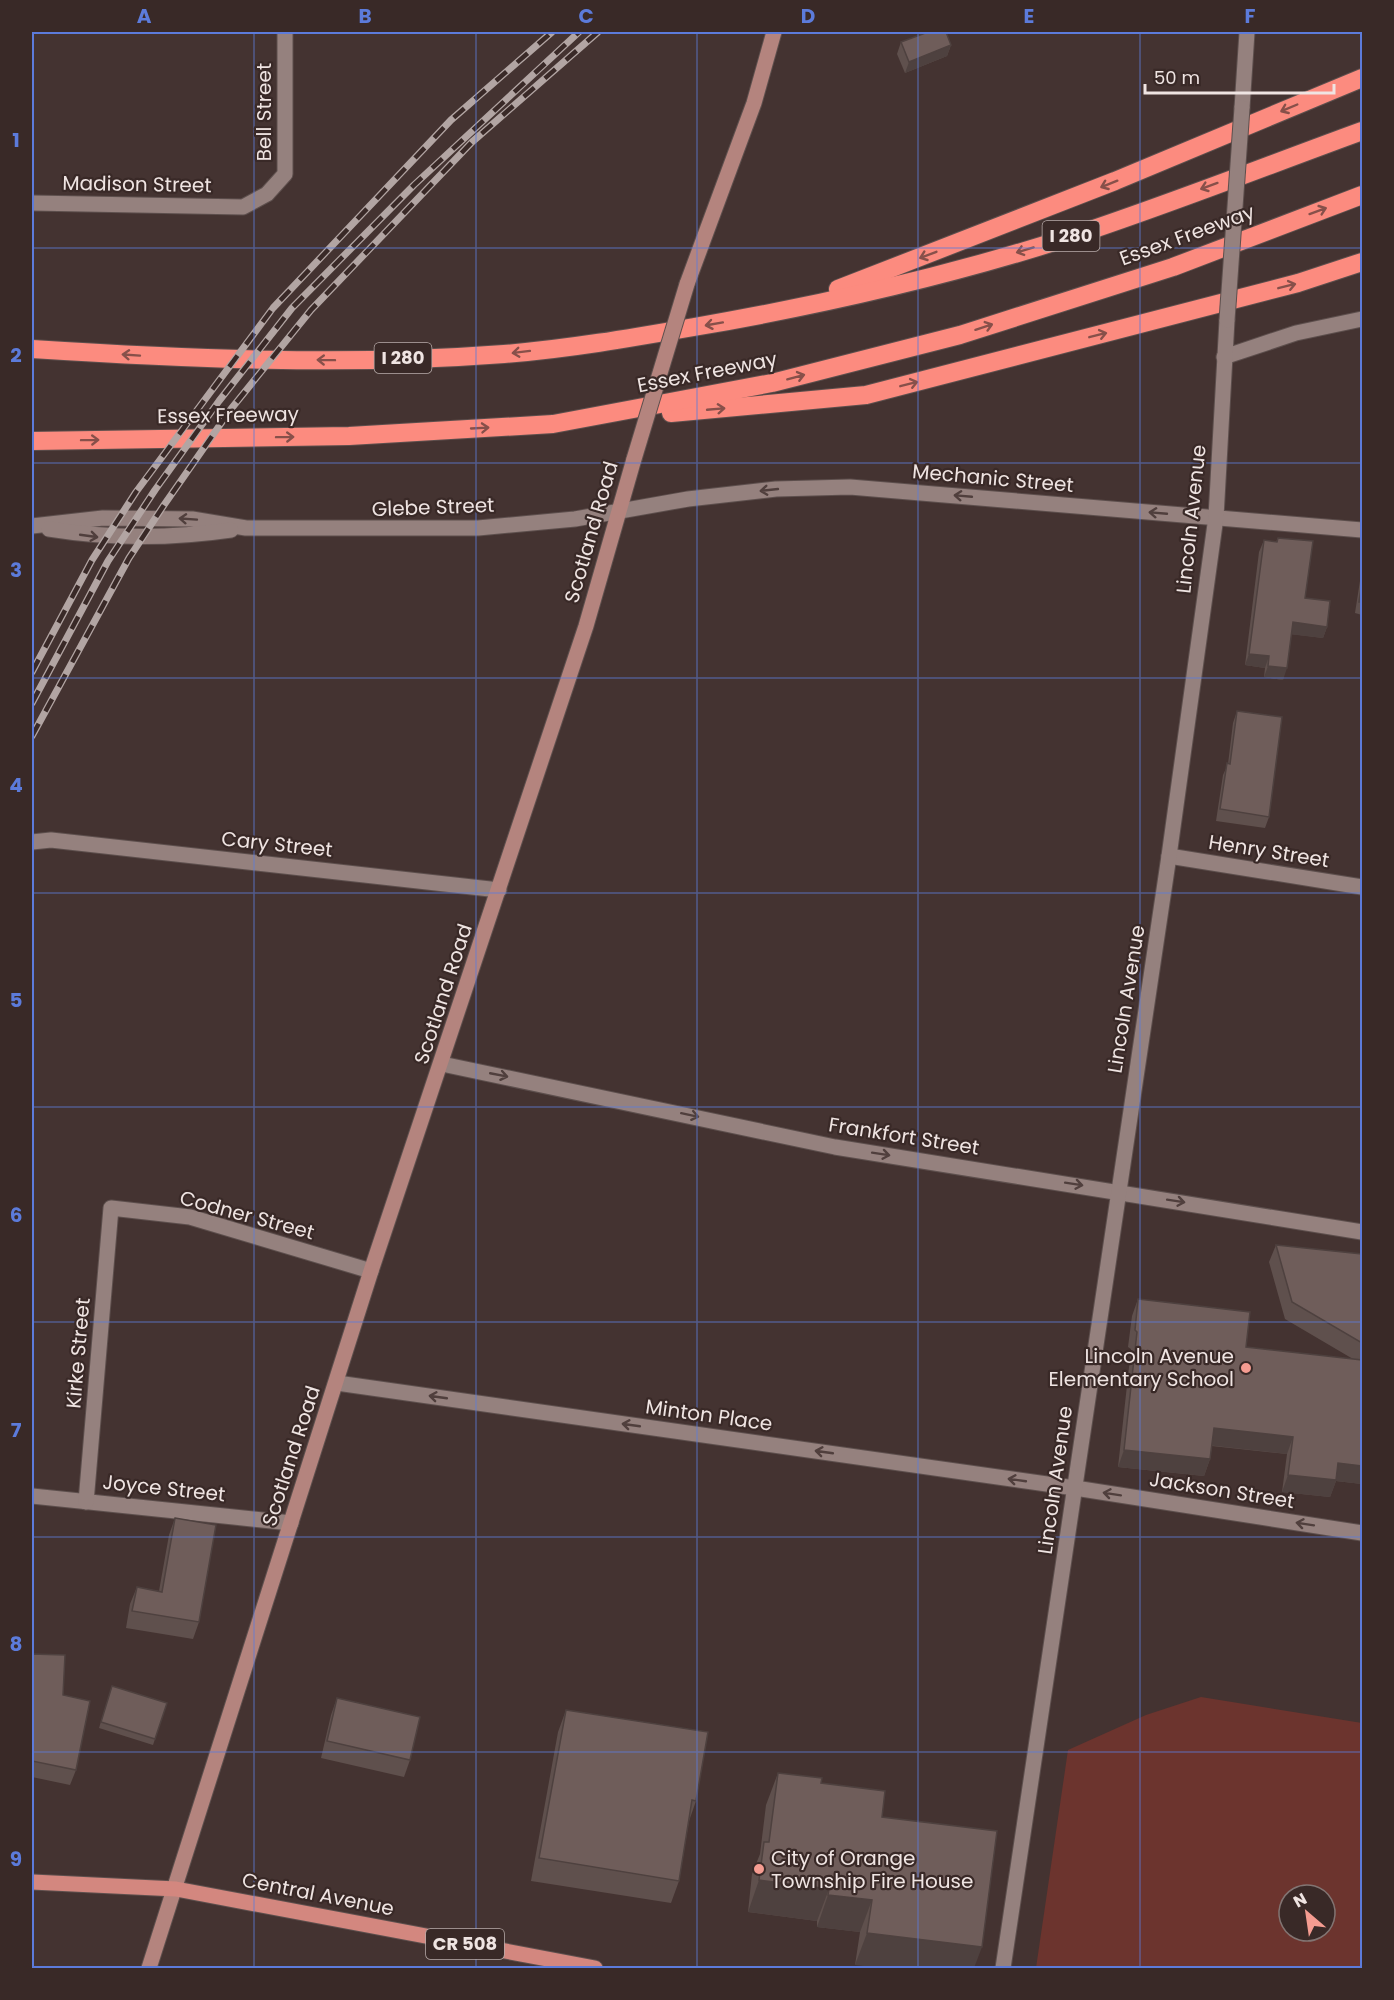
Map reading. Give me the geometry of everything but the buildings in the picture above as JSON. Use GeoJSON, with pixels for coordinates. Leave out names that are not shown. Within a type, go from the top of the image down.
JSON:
{"type":"FeatureCollection","features":[{"type":"Feature","properties":{"kind":"highway"},"geometry":{"type":"LineString","coordinates":[[771,314],[1104,186],[1362,78]]}},
{"type":"Feature","properties":{"kind":"highway","name":"Essex Freeway"},"geometry":{"type":"LineString","coordinates":[[32,349],[176,358],[343,361],[505,354],[615,341],[771,314],[945,274],[1075,235],[1362,131]]}},
{"type":"Feature","properties":{"kind":"highway","name":"Essex Freeway"},"geometry":{"type":"LineString","coordinates":[[32,441],[349,436],[553,424],[772,384],[960,335],[1173,267],[1362,195]]}},
{"type":"Feature","properties":{"kind":"highway"},"geometry":{"type":"LineString","coordinates":[[553,424],[867,394],[1298,283],[1362,262]]}},
{"type":"Feature","properties":{"kind":"main road","name":"Scotland Road"},"geometry":{"type":"LineString","coordinates":[[149,1968],[371,1271],[442,1064],[586,626],[687,284],[754,103],[774,32]]}},
{"type":"Feature","properties":{"kind":"main road","name":"Central Avenue"},"geometry":{"type":"LineString","coordinates":[[32,1882],[176,1889],[595,1968]]}},
{"type":"Feature","properties":{"kind":"street","name":"Bell Street"},"geometry":{"type":"LineString","coordinates":[[243,207],[267,194],[285,174],[285,32]]}},
{"type":"Feature","properties":{"kind":"street","name":"Lincoln Avenue"},"geometry":{"type":"LineString","coordinates":[[1003,1968],[1169,856],[1216,517],[1224,357],[1247,32]]}},
{"type":"Feature","properties":{"kind":"street","name":"Madison Street"},"geometry":{"type":"LineString","coordinates":[[32,203],[243,207]]}},
{"type":"Feature","properties":{"kind":"street"},"geometry":{"type":"LineString","coordinates":[[1224,357],[1296,333],[1362,319]]}},
{"type":"Feature","properties":{"kind":"street","name":"Mechanic Street"},"geometry":{"type":"LineString","coordinates":[[620,511],[688,499],[776,489],[850,487],[1362,530]]}},
{"type":"Feature","properties":{"kind":"street","name":"Glebe Street"},"geometry":{"type":"LineString","coordinates":[[32,526],[103,518],[159,518],[192,519],[246,528],[478,528],[575,519],[620,511]]}},
{"type":"Feature","properties":{"kind":"street","name":"Cary Street"},"geometry":{"type":"LineString","coordinates":[[32,832],[51,840]]}},
{"type":"Feature","properties":{"kind":"street","name":"Cary Street"},"geometry":{"type":"LineString","coordinates":[[32,842],[51,840],[499,890]]}},
{"type":"Feature","properties":{"kind":"street","name":"Henry Street"},"geometry":{"type":"LineString","coordinates":[[1169,856],[1362,887]]}},
{"type":"Feature","properties":{"kind":"street","name":"Frankfort Street"},"geometry":{"type":"LineString","coordinates":[[442,1064],[835,1147],[1362,1232]]}},
{"type":"Feature","properties":{"kind":"street","name":"Codner Street"},"geometry":{"type":"LineString","coordinates":[[111,1208],[190,1217],[371,1271]]}},
{"type":"Feature","properties":{"kind":"street","name":"Kirke Street"},"geometry":{"type":"LineString","coordinates":[[86,1502],[111,1208]]}},
{"type":"Feature","properties":{"kind":"street","name":"Minton Place"},"geometry":{"type":"LineString","coordinates":[[337,1383],[1075,1488]]}},
{"type":"Feature","properties":{"kind":"street","name":"Jackson Street"},"geometry":{"type":"LineString","coordinates":[[1075,1488],[1362,1533]]}},
{"type":"Feature","properties":{"kind":"street","name":"Joyce Street"},"geometry":{"type":"LineString","coordinates":[[32,1496],[291,1523]]}},
{"type":"Feature","properties":{"kind":"shaded area"},"geometry":{"type":"Polygon","coordinates":[[[1201,1697],[1362,1723],[1362,1968],[1036,1968],[1068,1750],[1146,1715],[1201,1697]]]}},
{"type":"Feature","properties":{"kind":"railway"},"geometry":{"type":"LineString","coordinates":[[32,672],[92,560],[136,492],[273,308],[451,120],[552,32]]}},
{"type":"Feature","properties":{"kind":"railway"},"geometry":{"type":"LineString","coordinates":[[32,703],[108,561],[155,490],[219,401],[292,308],[414,185],[579,32]]}},
{"type":"Feature","properties":{"kind":"railway"},"geometry":{"type":"LineString","coordinates":[[32,736],[129,558],[231,409],[311,310],[472,142],[598,32]]}},
{"type":"Feature","properties":{"kind":"place","name":"Lincoln Avenue Elementary School"},"geometry":{"type":"Point","coordinates":[1246,1368]}},
{"type":"Feature","properties":{"kind":"place","name":"City of Orange Township Fire House"},"geometry":{"type":"Point","coordinates":[759,1869]}}]}
